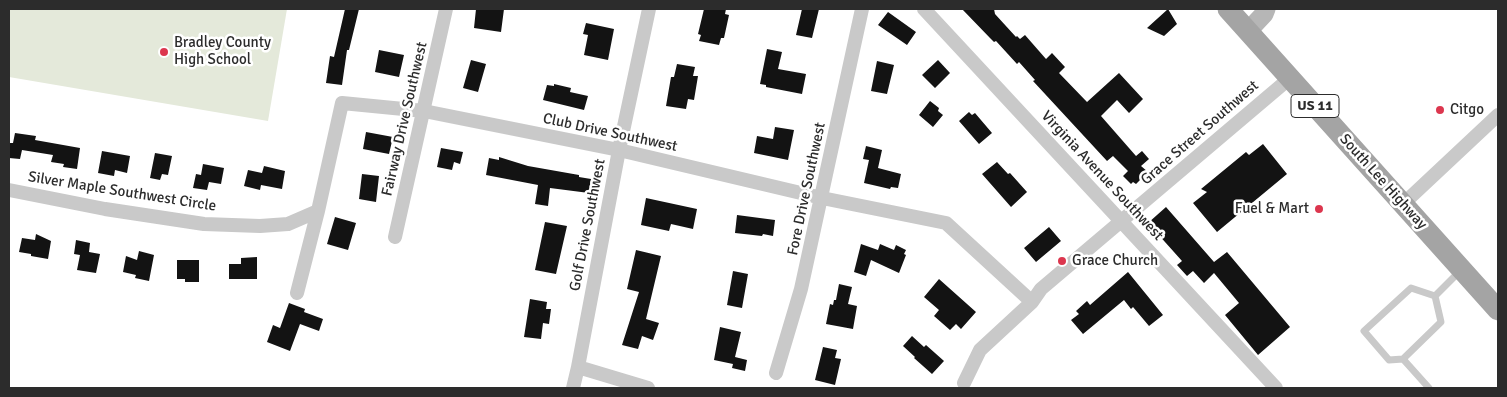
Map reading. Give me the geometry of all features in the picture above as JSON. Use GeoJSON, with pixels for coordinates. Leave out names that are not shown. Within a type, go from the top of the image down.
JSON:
{"type":"FeatureCollection","features":[{"type":"Feature","properties":{"kind":"main road","name":"South Lee Highway"},"geometry":{"type":"LineString","coordinates":[[1228,9],[1249,30],[1498,310]]}},
{"type":"Feature","properties":{"kind":"street","name":"Fairway Drive Southwest"},"geometry":{"type":"LineString","coordinates":[[395,237],[446,9]]}},
{"type":"Feature","properties":{"kind":"street","name":"Golf Drive Southwest"},"geometry":{"type":"LineString","coordinates":[[573,388],[619,150],[649,9]]}},
{"type":"Feature","properties":{"kind":"street","name":"Fore Drive Southwest"},"geometry":{"type":"LineString","coordinates":[[776,373],[801,289],[862,9]]}},
{"type":"Feature","properties":{"kind":"street","name":"Virginia Avenue Southwest"},"geometry":{"type":"LineString","coordinates":[[924,9],[1276,388]]}},
{"type":"Feature","properties":{"kind":"street"},"geometry":{"type":"LineString","coordinates":[[1249,30],[1264,14],[1266,9]]}},
{"type":"Feature","properties":{"kind":"street","name":"Grace Street Southwest"},"geometry":{"type":"LineString","coordinates":[[964,382],[980,350],[1032,302],[1041,289],[1290,78]]}},
{"type":"Feature","properties":{"kind":"street","name":"Club Drive Southwest"},"geometry":{"type":"LineString","coordinates":[[297,293],[318,211],[342,103],[424,111],[619,150],[822,198],[946,223],[1032,302]]}},
{"type":"Feature","properties":{"kind":"street"},"geometry":{"type":"LineString","coordinates":[[1402,204],[1498,115]]}},
{"type":"Feature","properties":{"kind":"street","name":"Silver Maple Southwest Circle"},"geometry":{"type":"LineString","coordinates":[[9,190],[104,209],[204,224],[260,226],[288,224],[318,211]]}},
{"type":"Feature","properties":{"kind":"street"},"geometry":{"type":"LineString","coordinates":[[578,367],[648,388]]}},
{"type":"Feature","properties":{"kind":"lane"},"geometry":{"type":"LineString","coordinates":[[1435,296],[1461,269]]}},
{"type":"Feature","properties":{"kind":"lane"},"geometry":{"type":"LineString","coordinates":[[1411,288],[1435,296],[1441,322],[1403,359],[1389,360],[1364,331],[1411,288]]}},
{"type":"Feature","properties":{"kind":"lane"},"geometry":{"type":"LineString","coordinates":[[1403,359],[1429,388]]}},
{"type":"Feature","properties":{"kind":"shaded area","name":"Bradley County High School"},"geometry":{"type":"Polygon","coordinates":[[[9,9],[287,9],[268,121],[9,77],[9,9]]]}},
{"type":"Feature","properties":{"kind":"building"},"geometry":{"type":"Polygon","coordinates":[[[345,9],[359,9],[349,50],[347,50],[342,85],[326,83],[330,56],[334,57],[345,9]]]}},
{"type":"Feature","properties":{"kind":"building"},"geometry":{"type":"Polygon","coordinates":[[[476,9],[504,9],[501,32],[474,28],[476,9]]]}},
{"type":"Feature","properties":{"kind":"building"},"geometry":{"type":"Polygon","coordinates":[[[704,9],[726,9],[725,14],[729,15],[724,38],[721,38],[719,45],[699,41],[701,35],[698,34],[704,9]]]}},
{"type":"Feature","properties":{"kind":"building"},"geometry":{"type":"Polygon","coordinates":[[[802,9],[819,9],[812,38],[796,35],[802,9]]]}},
{"type":"Feature","properties":{"kind":"building"},"geometry":{"type":"Polygon","coordinates":[[[962,9],[994,9],[995,14],[1016,37],[1020,39],[1025,35],[1046,59],[1052,53],[1065,67],[1059,73],[1087,102],[1119,73],[1143,99],[1129,113],[1117,100],[1101,116],[1136,156],[1142,151],[1149,159],[1141,166],[1148,172],[1136,184],[1133,182],[1131,184],[1123,176],[1128,171],[1113,156],[1107,161],[1033,81],[1035,80],[1019,62],[1017,64],[962,9]]]}},
{"type":"Feature","properties":{"kind":"building"},"geometry":{"type":"Polygon","coordinates":[[[1168,9],[1177,24],[1164,36],[1147,28],[1168,9]]]}},
{"type":"Feature","properties":{"kind":"building"},"geometry":{"type":"Polygon","coordinates":[[[888,12],[916,32],[907,45],[878,25],[888,12]]]}},
{"type":"Feature","properties":{"kind":"building"},"geometry":{"type":"Polygon","coordinates":[[[586,23],[614,29],[608,60],[584,55],[588,35],[583,34],[586,23]]]}},
{"type":"Feature","properties":{"kind":"building"},"geometry":{"type":"Polygon","coordinates":[[[767,49],[782,52],[778,69],[806,74],[802,94],[766,87],[766,85],[760,84],[767,49]]]}},
{"type":"Feature","properties":{"kind":"building"},"geometry":{"type":"Polygon","coordinates":[[[379,50],[404,55],[399,77],[375,72],[379,50]]]}},
{"type":"Feature","properties":{"kind":"building"},"geometry":{"type":"Polygon","coordinates":[[[471,60],[486,64],[478,92],[463,88],[471,60]]]}},
{"type":"Feature","properties":{"kind":"building"},"geometry":{"type":"Polygon","coordinates":[[[938,60],[950,73],[935,88],[922,75],[938,60]]]}},
{"type":"Feature","properties":{"kind":"building"},"geometry":{"type":"Polygon","coordinates":[[[877,61],[894,65],[887,94],[871,91],[877,61]]]}},
{"type":"Feature","properties":{"kind":"building"},"geometry":{"type":"Polygon","coordinates":[[[677,64],[695,67],[693,76],[698,76],[694,100],[688,99],[686,109],[666,106],[671,77],[674,77],[677,64]]]}},
{"type":"Feature","properties":{"kind":"building"},"geometry":{"type":"Polygon","coordinates":[[[554,84],[571,88],[570,92],[588,96],[584,110],[543,100],[547,85],[554,86],[554,84]]]}},
{"type":"Feature","properties":{"kind":"building"},"geometry":{"type":"Polygon","coordinates":[[[930,101],[939,108],[938,111],[943,115],[933,127],[919,115],[930,101]]]}},
{"type":"Feature","properties":{"kind":"building"},"geometry":{"type":"Polygon","coordinates":[[[969,112],[972,115],[975,113],[992,133],[979,144],[959,121],[969,112]]]}},
{"type":"Feature","properties":{"kind":"building"},"geometry":{"type":"Polygon","coordinates":[[[775,127],[794,130],[788,160],[754,153],[757,136],[773,139],[775,127]]]}},
{"type":"Feature","properties":{"kind":"building"},"geometry":{"type":"Polygon","coordinates":[[[366,132],[393,137],[389,154],[363,149],[366,132]]]}},
{"type":"Feature","properties":{"kind":"building"},"geometry":{"type":"Polygon","coordinates":[[[15,133],[36,136],[35,140],[80,148],[77,169],[63,167],[64,164],[51,162],[53,155],[22,150],[20,159],[9,158],[9,143],[13,143],[15,133]]]}},
{"type":"Feature","properties":{"kind":"building"},"geometry":{"type":"Polygon","coordinates":[[[1263,144],[1287,174],[1217,232],[1193,203],[1207,192],[1201,189],[1246,152],[1249,155],[1263,144]]]}},
{"type":"Feature","properties":{"kind":"building"},"geometry":{"type":"Polygon","coordinates":[[[866,146],[882,150],[878,168],[901,174],[898,188],[891,187],[890,189],[864,183],[869,160],[863,159],[866,146]]]}},
{"type":"Feature","properties":{"kind":"building"},"geometry":{"type":"Polygon","coordinates":[[[441,148],[463,152],[460,164],[454,162],[452,170],[437,167],[441,148]]]}},
{"type":"Feature","properties":{"kind":"building"},"geometry":{"type":"Polygon","coordinates":[[[102,151],[130,156],[127,173],[115,170],[114,176],[98,173],[102,151]]]}},
{"type":"Feature","properties":{"kind":"building"},"geometry":{"type":"Polygon","coordinates":[[[155,153],[172,156],[168,175],[162,174],[160,180],[150,178],[155,153]]]}},
{"type":"Feature","properties":{"kind":"building"},"geometry":{"type":"Polygon","coordinates":[[[499,157],[528,166],[591,179],[589,193],[550,188],[548,206],[535,204],[538,185],[486,175],[489,158],[499,160],[499,157]]]}},
{"type":"Feature","properties":{"kind":"building"},"geometry":{"type":"Polygon","coordinates":[[[997,162],[1027,192],[1011,207],[982,174],[997,162]]]}},
{"type":"Feature","properties":{"kind":"building"},"geometry":{"type":"Polygon","coordinates":[[[203,164],[224,168],[221,184],[209,182],[207,190],[193,188],[196,174],[201,175],[203,164]]]}},
{"type":"Feature","properties":{"kind":"building"},"geometry":{"type":"Polygon","coordinates":[[[264,166],[285,171],[282,189],[261,185],[260,190],[244,186],[248,170],[262,173],[264,166]]]}},
{"type":"Feature","properties":{"kind":"building"},"geometry":{"type":"Polygon","coordinates":[[[362,174],[379,176],[376,202],[359,199],[362,174]]]}},
{"type":"Feature","properties":{"kind":"building"},"geometry":{"type":"Polygon","coordinates":[[[646,198],[697,209],[693,229],[671,224],[669,231],[641,225],[646,198]]]}},
{"type":"Feature","properties":{"kind":"building"},"geometry":{"type":"Polygon","coordinates":[[[1166,207],[1214,262],[1227,252],[1290,327],[1258,355],[1225,315],[1239,303],[1214,273],[1204,283],[1193,271],[1187,276],[1177,265],[1182,261],[1148,223],[1166,207]]]}},
{"type":"Feature","properties":{"kind":"building"},"geometry":{"type":"Polygon","coordinates":[[[737,215],[775,220],[773,236],[735,233],[737,215]]]}},
{"type":"Feature","properties":{"kind":"building"},"geometry":{"type":"Polygon","coordinates":[[[335,217],[356,223],[348,250],[327,244],[335,217]]]}},
{"type":"Feature","properties":{"kind":"building"},"geometry":{"type":"Polygon","coordinates":[[[545,222],[567,226],[556,274],[535,270],[545,222]]]}},
{"type":"Feature","properties":{"kind":"building"},"geometry":{"type":"Polygon","coordinates":[[[1049,227],[1061,241],[1036,262],[1024,248],[1049,227]]]}},
{"type":"Feature","properties":{"kind":"building"},"geometry":{"type":"Polygon","coordinates":[[[36,234],[51,241],[48,259],[19,252],[22,238],[35,240],[36,234]]]}},
{"type":"Feature","properties":{"kind":"building"},"geometry":{"type":"Polygon","coordinates":[[[76,240],[90,243],[89,252],[100,254],[96,273],[77,270],[80,255],[74,254],[76,240]]]}},
{"type":"Feature","properties":{"kind":"building"},"geometry":{"type":"Polygon","coordinates":[[[861,244],[878,250],[880,244],[894,250],[896,245],[906,250],[899,273],[871,260],[866,276],[854,272],[861,244]]]}},
{"type":"Feature","properties":{"kind":"building"},"geometry":{"type":"Polygon","coordinates":[[[636,250],[661,256],[646,319],[659,323],[653,340],[642,336],[638,349],[622,345],[639,292],[627,289],[636,250]]]}},
{"type":"Feature","properties":{"kind":"building"},"geometry":{"type":"Polygon","coordinates":[[[139,251],[154,255],[149,281],[135,278],[136,275],[123,272],[126,256],[137,260],[139,251]]]}},
{"type":"Feature","properties":{"kind":"building"},"geometry":{"type":"Polygon","coordinates":[[[257,257],[257,279],[229,279],[229,264],[241,264],[241,258],[257,257]]]}},
{"type":"Feature","properties":{"kind":"building"},"geometry":{"type":"Polygon","coordinates":[[[177,260],[199,260],[199,282],[185,282],[185,279],[177,279],[177,260]]]}},
{"type":"Feature","properties":{"kind":"building"},"geometry":{"type":"Polygon","coordinates":[[[733,271],[748,274],[742,308],[727,305],[733,271]]]}},
{"type":"Feature","properties":{"kind":"building"},"geometry":{"type":"Polygon","coordinates":[[[1128,272],[1163,315],[1149,326],[1133,307],[1131,309],[1124,300],[1083,334],[1071,320],[1079,314],[1076,311],[1087,301],[1090,305],[1128,272]]]}},
{"type":"Feature","properties":{"kind":"building"},"geometry":{"type":"Polygon","coordinates":[[[939,279],[976,312],[961,329],[956,324],[950,330],[934,316],[939,310],[924,297],[939,279]]]}},
{"type":"Feature","properties":{"kind":"building"},"geometry":{"type":"Polygon","coordinates":[[[839,284],[852,287],[848,304],[857,306],[853,329],[826,324],[830,304],[833,305],[834,300],[836,300],[839,284]]]}},
{"type":"Feature","properties":{"kind":"building"},"geometry":{"type":"Polygon","coordinates":[[[530,299],[547,302],[546,309],[551,309],[549,324],[543,323],[541,339],[524,337],[530,299]]]}},
{"type":"Feature","properties":{"kind":"building"},"geometry":{"type":"Polygon","coordinates":[[[289,303],[305,309],[304,312],[323,319],[319,331],[300,324],[290,351],[267,342],[273,325],[280,328],[289,303]]]}},
{"type":"Feature","properties":{"kind":"building"},"geometry":{"type":"Polygon","coordinates":[[[720,327],[741,332],[735,357],[747,360],[745,371],[732,368],[733,364],[714,360],[720,327]]]}},
{"type":"Feature","properties":{"kind":"building"},"geometry":{"type":"Polygon","coordinates":[[[912,336],[924,347],[926,345],[944,361],[932,374],[903,346],[912,336]]]}},
{"type":"Feature","properties":{"kind":"building"},"geometry":{"type":"Polygon","coordinates":[[[823,347],[837,350],[835,358],[841,359],[835,385],[815,380],[823,347]]]}},
{"type":"Feature","properties":{"kind":"place","name":"Bradley County High School"},"geometry":{"type":"Point","coordinates":[164,52]}},
{"type":"Feature","properties":{"kind":"place","name":"Citgo"},"geometry":{"type":"Point","coordinates":[1440,110]}},
{"type":"Feature","properties":{"kind":"place","name":"Fuel & Mart"},"geometry":{"type":"Point","coordinates":[1319,209]}},
{"type":"Feature","properties":{"kind":"place","name":"Grace Church"},"geometry":{"type":"Point","coordinates":[1062,261]}}]}
